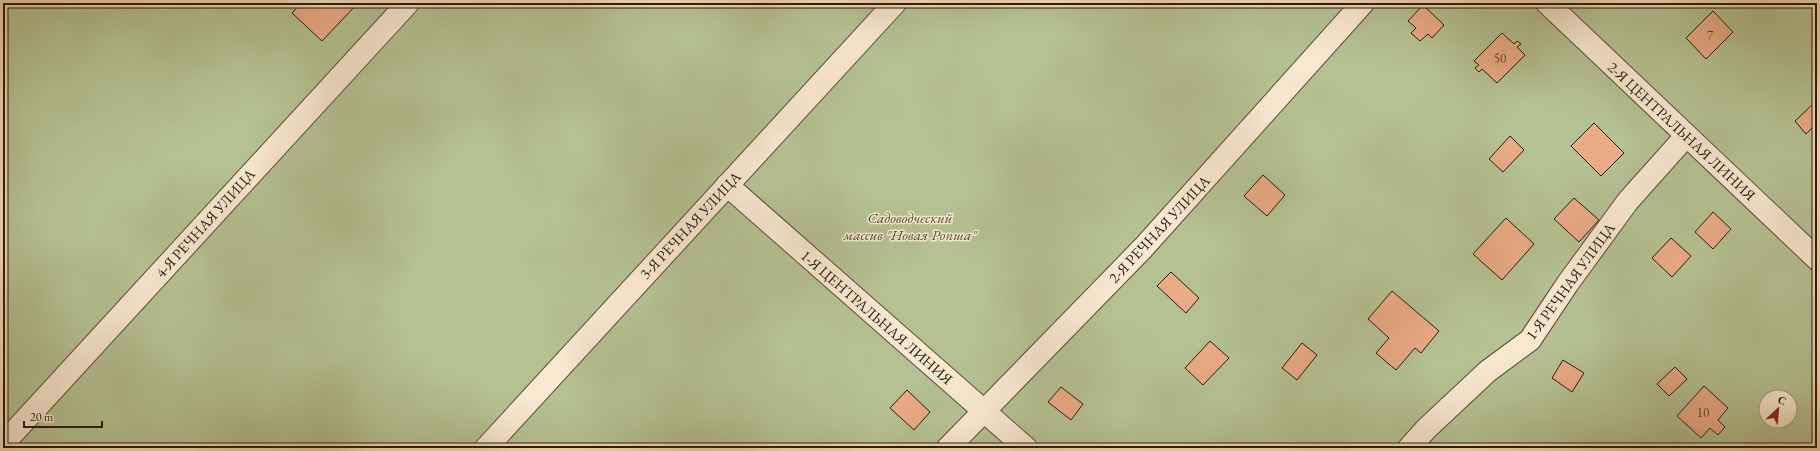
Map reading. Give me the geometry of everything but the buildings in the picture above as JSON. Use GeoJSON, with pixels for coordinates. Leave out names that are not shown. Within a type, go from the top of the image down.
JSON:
{"type":"FeatureCollection","features":[{"type":"Feature","properties":{"kind":"street","name":"4-Я РЕЧНАЯ УЛИЦА"},"geometry":{"type":"LineString","coordinates":[[3,444],[408,3]]}},
{"type":"Feature","properties":{"kind":"street","name":"3-Я РЕЧНАЯ УЛИЦА"},"geometry":{"type":"LineString","coordinates":[[486,448],[895,3]]}},
{"type":"Feature","properties":{"kind":"street","name":"2-Я РЕЧНАЯ УЛИЦА"},"geometry":{"type":"LineString","coordinates":[[948,448],[1143,248],[1363,3]]}},
{"type":"Feature","properties":{"kind":"street","name":"2-Я ЦЕНТРАЛЬНАЯ ЛИНИЯ"},"geometry":{"type":"LineString","coordinates":[[1547,3],[1817,259]]}},
{"type":"Feature","properties":{"kind":"street","name":"1-Я РЕЧНАЯ УЛИЦА"},"geometry":{"type":"LineString","coordinates":[[1409,448],[1426,429],[1488,371],[1530,340],[1568,283],[1628,201],[1686,136]]}},
{"type":"Feature","properties":{"kind":"street","name":"1-Я ЦЕНТРАЛЬНАЯ ЛИНИЯ"},"geometry":{"type":"LineString","coordinates":[[727,185],[1026,448]]}},
{"type":"Feature","properties":{"kind":"green space","name":"Садоводческий массив \"Новая Ропша\""},"geometry":{"type":"Polygon","coordinates":[[[3,3],[1817,3],[1817,448],[3,448],[3,3]]]}}]}
